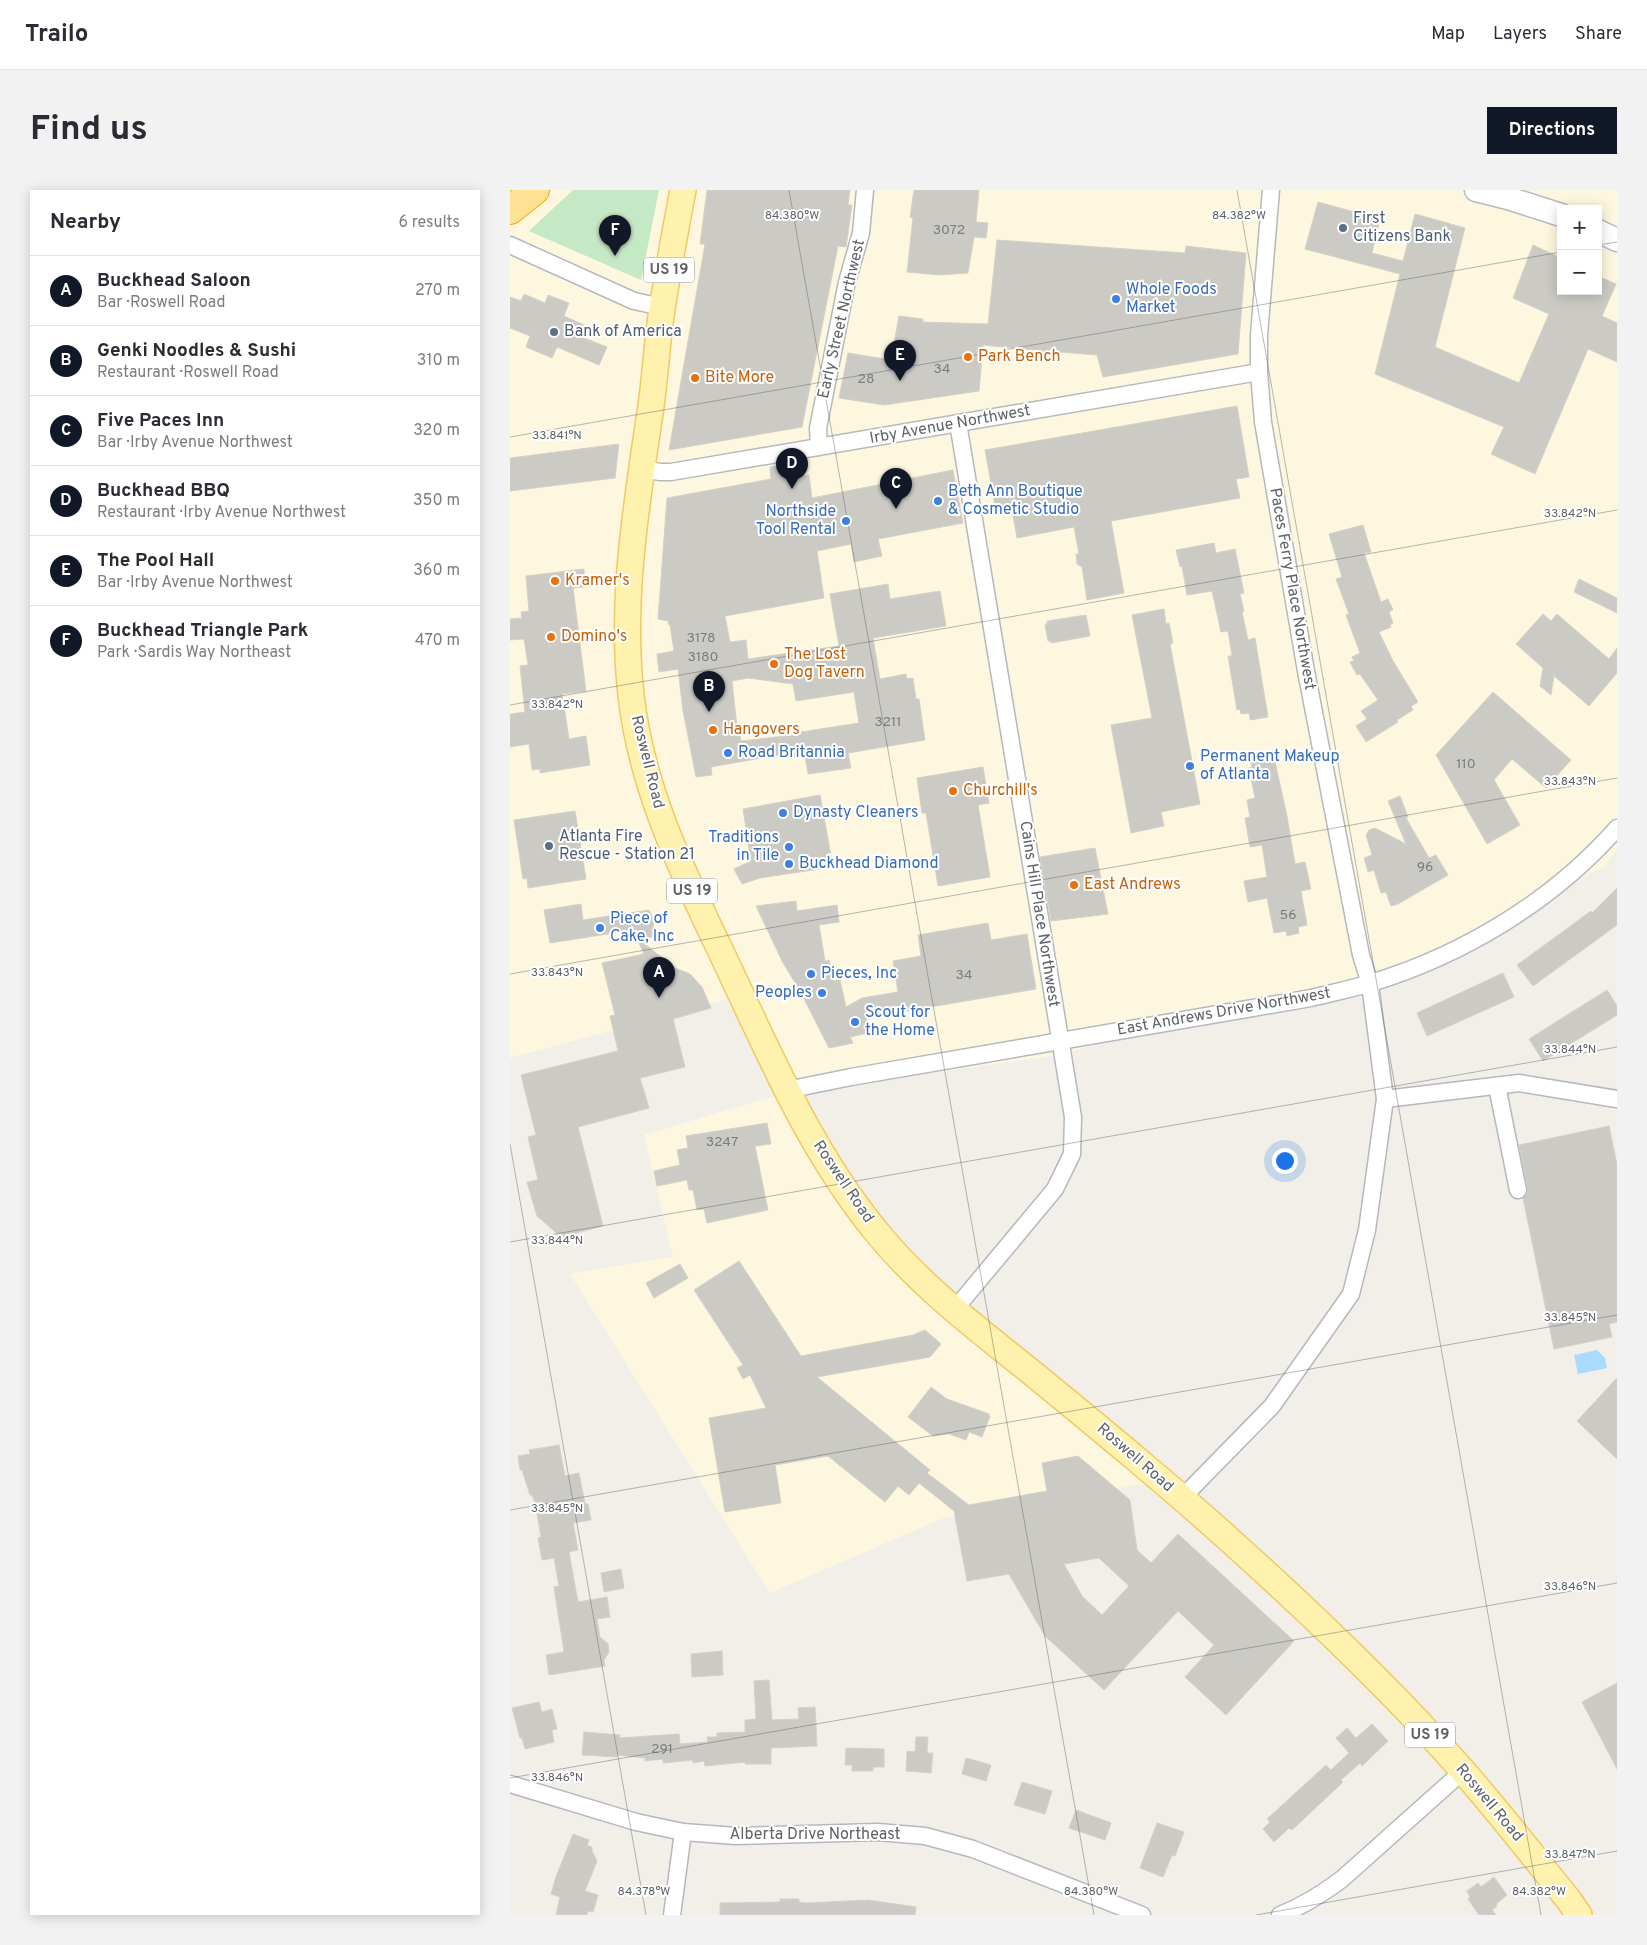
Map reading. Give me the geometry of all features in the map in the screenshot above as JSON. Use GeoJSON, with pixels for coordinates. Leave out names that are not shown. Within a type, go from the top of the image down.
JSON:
{"type":"FeatureCollection","features":[{"type":"Feature","properties":{"kind":"highway"},"geometry":{"type":"LineString","coordinates":[[510,210],[535,190]]}},
{"type":"Feature","properties":{"kind":"main road","name":"Roswell Road"},"geometry":{"type":"LineString","coordinates":[[683,190],[662,307],[629,577],[627,630],[631,696],[642,760],[657,808],[675,855],[787,1090],[820,1151],[852,1200],[877,1233],[905,1263],[955,1309],[1118,1442],[1235,1544],[1379,1681],[1463,1771],[1579,1915]]}},
{"type":"Feature","properties":{"kind":"main road"},"geometry":{"type":"LineString","coordinates":[[1476,190],[1557,214]]}},
{"type":"Feature","properties":{"kind":"main road"},"geometry":{"type":"LineString","coordinates":[[1602,233],[1617,240]]}},
{"type":"Feature","properties":{"kind":"street","name":"Early Street Northwest"},"geometry":{"type":"LineString","coordinates":[[820,447],[817,439],[818,428],[847,282],[861,233],[864,190]]}},
{"type":"Feature","properties":{"kind":"street","name":"Paces Ferry Place Northwest"},"geometry":{"type":"LineString","coordinates":[[1182,1498],[1272,1406],[1351,1294],[1367,1230],[1385,1099],[1370,984],[1361,955],[1306,671],[1263,422],[1259,372],[1260,335],[1271,190]]}},
{"type":"Feature","properties":{"kind":"street"},"geometry":{"type":"LineString","coordinates":[[510,245],[634,301],[662,307]]}},
{"type":"Feature","properties":{"kind":"street","name":"Irby Avenue Northwest"},"geometry":{"type":"LineString","coordinates":[[642,469],[672,472],[1259,372]]}},
{"type":"Feature","properties":{"kind":"street","name":"Cains Hill Place Northwest"},"geometry":{"type":"LineString","coordinates":[[955,1309],[1055,1189],[1072,1154],[1073,1118],[958,423]]}},
{"type":"Feature","properties":{"kind":"street","name":"East Andrews Drive Northwest"},"geometry":{"type":"LineString","coordinates":[[787,1090],[851,1077],[1311,998],[1370,984],[1440,957],[1515,916],[1582,863],[1617,828]]}},
{"type":"Feature","properties":{"kind":"street"},"geometry":{"type":"LineString","coordinates":[[1385,1099],[1519,1083],[1617,1099]]}},
{"type":"Feature","properties":{"kind":"street"},"geometry":{"type":"LineString","coordinates":[[1497,1086],[1518,1190]]}},
{"type":"Feature","properties":{"kind":"street"},"geometry":{"type":"LineString","coordinates":[[1280,1915],[1315,1898],[1342,1879],[1463,1771]]}},
{"type":"Feature","properties":{"kind":"street","name":"Alberta Drive Northeast"},"geometry":{"type":"LineString","coordinates":[[510,1784],[636,1822],[683,1832],[736,1836],[878,1832],[925,1836],[973,1848],[1142,1915]]}},
{"type":"Feature","properties":{"kind":"street"},"geometry":{"type":"LineString","coordinates":[[672,1915],[683,1832]]}},
{"type":"Feature","properties":{"kind":"shaded area"},"geometry":{"type":"Polygon","coordinates":[[[510,190],[1617,190],[1617,850],[1605,866],[1404,965],[1057,1055],[783,1094],[914,1270],[1160,1481],[941,1519],[770,1593],[570,1274],[673,1257],[644,1135],[782,1094],[742,995],[510,1058],[510,190]]]}},
{"type":"Feature","properties":{"kind":"green space"},"geometry":{"type":"Polygon","coordinates":[[[573,190],[659,190],[641,280],[529,231],[573,190]]]}},
{"type":"Feature","properties":{"kind":"water"},"geometry":{"type":"Polygon","coordinates":[[[1597,1350],[1605,1358],[1607,1368],[1578,1374],[1574,1355],[1597,1350]]]}},
{"type":"Feature","properties":{"kind":"building"},"geometry":{"type":"Polygon","coordinates":[[[707,190],[850,190],[848,205],[852,205],[846,247],[838,246],[802,427],[669,450],[705,244],[700,244],[707,190]]]}},
{"type":"Feature","properties":{"kind":"building"},"geometry":{"type":"Polygon","coordinates":[[[914,190],[979,190],[976,222],[988,223],[986,238],[974,237],[968,273],[939,275],[907,272],[913,218],[910,217],[914,190]]]}},
{"type":"Feature","properties":{"kind":"building"},"geometry":{"type":"Polygon","coordinates":[[[1318,202],[1380,219],[1372,253],[1403,261],[1415,214],[1465,228],[1435,347],[1519,383],[1549,314],[1513,298],[1533,245],[1557,256],[1557,295],[1602,295],[1602,278],[1616,284],[1602,316],[1617,323],[1617,362],[1588,349],[1535,474],[1491,454],[1504,427],[1375,374],[1400,274],[1305,249],[1318,202]]]}},
{"type":"Feature","properties":{"kind":"building","name":"Whole Foods Market"},"geometry":{"type":"Polygon","coordinates":[[[997,240],[1185,253],[1186,246],[1246,253],[1238,354],[1103,377],[1097,355],[1060,352],[1060,356],[1044,355],[1044,351],[983,345],[979,391],[884,405],[839,398],[848,353],[891,360],[899,316],[923,319],[923,322],[988,324],[997,240]]]}},
{"type":"Feature","properties":{"kind":"building","name":"Bank of America"},"geometry":{"type":"Polygon","coordinates":[[[524,294],[545,303],[548,295],[569,303],[564,316],[589,327],[584,338],[607,347],[599,365],[557,347],[552,358],[526,347],[530,336],[510,328],[510,297],[521,301],[524,294]]]}},
{"type":"Feature","properties":{"kind":"building"},"geometry":{"type":"Polygon","coordinates":[[[1237,406],[1249,477],[1236,479],[1240,498],[1111,521],[1124,593],[1087,600],[1082,567],[1077,564],[1076,554],[1079,554],[1074,527],[1017,538],[1012,509],[996,511],[985,450],[1237,406]]]}},
{"type":"Feature","properties":{"kind":"building"},"geometry":{"type":"Polygon","coordinates":[[[619,444],[615,478],[510,491],[510,458],[619,444]]]}},
{"type":"Feature","properties":{"kind":"building"},"geometry":{"type":"Polygon","coordinates":[[[793,463],[796,477],[809,475],[812,498],[953,470],[963,523],[878,539],[882,556],[854,562],[851,544],[817,551],[824,598],[725,616],[730,642],[746,640],[748,659],[839,646],[830,594],[888,584],[890,599],[940,591],[946,626],[873,638],[880,679],[906,674],[907,679],[913,678],[916,699],[919,699],[925,740],[848,753],[851,768],[808,774],[805,756],[784,758],[784,754],[711,767],[712,775],[696,777],[683,711],[678,669],[659,672],[657,654],[674,651],[668,621],[658,619],[667,498],[771,479],[770,467],[793,463]],[[748,678],[732,681],[736,718],[741,741],[802,734],[801,732],[859,723],[854,692],[796,701],[793,684],[748,678]]]}},
{"type":"Feature","properties":{"kind":"building"},"geometry":{"type":"Polygon","coordinates":[[[1363,525],[1371,552],[1364,553],[1381,602],[1388,599],[1393,610],[1389,612],[1393,623],[1390,625],[1391,627],[1379,632],[1393,661],[1418,702],[1411,706],[1413,710],[1397,720],[1398,722],[1366,742],[1356,726],[1367,719],[1361,711],[1378,700],[1360,674],[1357,675],[1350,662],[1354,661],[1352,657],[1360,653],[1346,615],[1349,614],[1336,579],[1342,577],[1329,534],[1363,525]]]}},
{"type":"Feature","properties":{"kind":"building"},"geometry":{"type":"Polygon","coordinates":[[[1214,543],[1216,553],[1235,549],[1244,593],[1240,594],[1244,611],[1242,612],[1248,640],[1255,638],[1268,717],[1250,720],[1249,713],[1241,714],[1240,709],[1237,710],[1228,656],[1232,656],[1228,631],[1221,632],[1212,591],[1187,595],[1182,566],[1180,567],[1176,550],[1214,543]]]}},
{"type":"Feature","properties":{"kind":"building"},"geometry":{"type":"Polygon","coordinates":[[[584,569],[584,587],[573,588],[586,691],[562,694],[569,739],[586,736],[590,765],[540,773],[540,769],[532,770],[529,744],[510,747],[510,714],[525,712],[520,666],[528,665],[524,639],[510,640],[510,619],[522,618],[521,612],[529,611],[526,576],[584,569]]]}},
{"type":"Feature","properties":{"kind":"building"},"geometry":{"type":"Polygon","coordinates":[[[1579,579],[1617,598],[1617,613],[1574,592],[1579,579]]]}},
{"type":"Feature","properties":{"kind":"building"},"geometry":{"type":"Polygon","coordinates":[[[1164,609],[1166,624],[1169,623],[1173,643],[1170,644],[1200,804],[1161,812],[1164,826],[1131,833],[1111,725],[1152,718],[1132,615],[1164,609]]]}},
{"type":"Feature","properties":{"kind":"building"},"geometry":{"type":"Polygon","coordinates":[[[1543,614],[1551,621],[1557,614],[1609,659],[1617,648],[1617,673],[1589,706],[1554,676],[1551,695],[1540,686],[1543,668],[1516,644],[1543,614]]]}},
{"type":"Feature","properties":{"kind":"building"},"geometry":{"type":"Polygon","coordinates":[[[1086,615],[1090,636],[1051,643],[1048,641],[1045,625],[1047,621],[1086,615]]]}},
{"type":"Feature","properties":{"kind":"building"},"geometry":{"type":"Polygon","coordinates":[[[1493,692],[1571,760],[1546,788],[1512,759],[1494,780],[1520,825],[1487,844],[1436,755],[1493,692]]]}},
{"type":"Feature","properties":{"kind":"building"},"geometry":{"type":"Polygon","coordinates":[[[1274,757],[1295,864],[1305,862],[1311,889],[1301,891],[1307,925],[1298,927],[1299,933],[1287,936],[1286,931],[1274,933],[1267,898],[1248,902],[1244,881],[1267,877],[1262,845],[1250,847],[1245,818],[1250,817],[1247,800],[1255,798],[1249,768],[1252,767],[1251,762],[1274,757]]]}},
{"type":"Feature","properties":{"kind":"building"},"geometry":{"type":"Polygon","coordinates":[[[983,767],[989,803],[978,805],[990,877],[938,886],[926,813],[922,813],[917,778],[983,767]]]}},
{"type":"Feature","properties":{"kind":"building"},"geometry":{"type":"Polygon","coordinates":[[[820,795],[833,867],[760,878],[742,884],[734,869],[751,861],[743,809],[820,795]]]}},
{"type":"Feature","properties":{"kind":"building"},"geometry":{"type":"Polygon","coordinates":[[[1400,796],[1408,817],[1406,818],[1429,858],[1436,855],[1448,875],[1398,904],[1391,906],[1386,892],[1381,893],[1374,870],[1368,872],[1364,858],[1372,855],[1366,835],[1369,830],[1375,828],[1406,844],[1388,801],[1400,796]]]}},
{"type":"Feature","properties":{"kind":"building","name":"Atlanta Fire Rescue - Station 21"},"geometry":{"type":"Polygon","coordinates":[[[575,811],[586,879],[528,888],[527,878],[523,879],[514,820],[575,811]]]}},
{"type":"Feature","properties":{"kind":"building","name":"East Andrews"},"geometry":{"type":"Polygon","coordinates":[[[1095,848],[1108,914],[1051,921],[1040,857],[1095,848]]]}},
{"type":"Feature","properties":{"kind":"building"},"geometry":{"type":"Polygon","coordinates":[[[1617,888],[1617,925],[1533,986],[1517,965],[1591,911],[1592,913],[1617,888]]]}},
{"type":"Feature","properties":{"kind":"building"},"geometry":{"type":"Polygon","coordinates":[[[796,901],[797,911],[837,905],[839,922],[819,925],[825,961],[829,960],[834,981],[840,980],[846,1007],[862,998],[898,992],[893,961],[921,956],[918,935],[988,923],[991,940],[1027,934],[1036,989],[866,1018],[868,1033],[850,1037],[853,1043],[829,1048],[799,989],[783,963],[756,906],[796,901]]]}},
{"type":"Feature","properties":{"kind":"building"},"geometry":{"type":"Polygon","coordinates":[[[581,904],[583,920],[649,910],[654,920],[653,929],[658,934],[641,941],[675,968],[690,974],[702,987],[711,1008],[673,1019],[685,1067],[640,1078],[649,1108],[578,1127],[603,1226],[561,1237],[537,1216],[527,1182],[538,1180],[528,1137],[536,1135],[521,1075],[618,1051],[610,1016],[615,1015],[602,963],[644,954],[633,930],[550,943],[544,910],[581,904]]]}},
{"type":"Feature","properties":{"kind":"building"},"geometry":{"type":"Polygon","coordinates":[[[1503,973],[1514,997],[1427,1036],[1417,1013],[1503,973]]]}},
{"type":"Feature","properties":{"kind":"building"},"geometry":{"type":"Polygon","coordinates":[[[1607,990],[1617,1006],[1617,1015],[1543,1061],[1529,1039],[1607,990]]]}},
{"type":"Feature","properties":{"kind":"building"},"geometry":{"type":"Polygon","coordinates":[[[767,1123],[771,1144],[755,1146],[768,1210],[707,1223],[704,1209],[697,1210],[693,1190],[689,1190],[687,1180],[657,1186],[654,1171],[680,1165],[677,1150],[688,1148],[686,1136],[767,1123]]]}},
{"type":"Feature","properties":{"kind":"building"},"geometry":{"type":"Polygon","coordinates":[[[1609,1126],[1617,1165],[1617,1322],[1609,1324],[1612,1337],[1554,1349],[1523,1198],[1527,1194],[1528,1189],[1519,1145],[1609,1126]]]}},
{"type":"Feature","properties":{"kind":"building"},"geometry":{"type":"Polygon","coordinates":[[[739,1261],[801,1356],[913,1335],[925,1330],[941,1344],[930,1357],[817,1377],[930,1470],[927,1473],[969,1505],[1047,1491],[1042,1463],[1078,1456],[1130,1500],[1137,1550],[1151,1563],[1178,1534],[1294,1641],[1226,1715],[1185,1677],[1214,1645],[1178,1611],[1104,1690],[1045,1636],[1009,1574],[967,1581],[954,1511],[919,1483],[909,1495],[898,1486],[885,1502],[828,1456],[775,1465],[781,1503],[725,1512],[709,1418],[766,1408],[750,1375],[743,1379],[737,1368],[743,1365],[694,1290],[739,1261]],[[1099,1558],[1064,1564],[1082,1596],[1102,1615],[1129,1586],[1099,1558]]]}},
{"type":"Feature","properties":{"kind":"building"},"geometry":{"type":"Polygon","coordinates":[[[680,1264],[688,1278],[654,1298],[646,1283],[680,1264]]]}},
{"type":"Feature","properties":{"kind":"building"},"geometry":{"type":"Polygon","coordinates":[[[1617,1378],[1617,1459],[1577,1421],[1617,1378]]]}},
{"type":"Feature","properties":{"kind":"building"},"geometry":{"type":"Polygon","coordinates":[[[931,1387],[947,1399],[989,1414],[990,1416],[982,1437],[969,1432],[966,1440],[949,1434],[933,1436],[908,1417],[931,1387]]]}},
{"type":"Feature","properties":{"kind":"building"},"geometry":{"type":"Polygon","coordinates":[[[559,1445],[565,1476],[579,1473],[585,1504],[588,1504],[591,1520],[573,1523],[578,1550],[569,1552],[578,1602],[607,1597],[610,1617],[597,1619],[600,1637],[608,1644],[609,1652],[604,1660],[605,1666],[549,1675],[546,1655],[564,1652],[554,1587],[559,1586],[554,1558],[542,1560],[538,1538],[541,1537],[535,1503],[532,1495],[530,1495],[522,1470],[520,1470],[518,1456],[530,1454],[529,1450],[559,1445]]]}},
{"type":"Feature","properties":{"kind":"building"},"geometry":{"type":"Polygon","coordinates":[[[621,1569],[624,1588],[604,1592],[601,1573],[621,1569]]]}},
{"type":"Feature","properties":{"kind":"building"},"geometry":{"type":"Polygon","coordinates":[[[722,1651],[723,1675],[692,1677],[691,1654],[722,1651]]]}},
{"type":"Feature","properties":{"kind":"building"},"geometry":{"type":"Polygon","coordinates":[[[769,1680],[772,1720],[799,1719],[798,1708],[815,1707],[817,1746],[771,1748],[771,1764],[745,1764],[745,1762],[705,1766],[704,1761],[693,1763],[693,1760],[663,1763],[663,1759],[645,1761],[645,1758],[617,1755],[617,1757],[582,1755],[584,1732],[620,1735],[619,1738],[679,1734],[680,1744],[708,1742],[707,1737],[717,1737],[717,1733],[745,1732],[745,1720],[756,1719],[754,1681],[769,1680]]]}},
{"type":"Feature","properties":{"kind":"building"},"geometry":{"type":"Polygon","coordinates":[[[1617,1683],[1617,1769],[1582,1702],[1617,1683]]]}},
{"type":"Feature","properties":{"kind":"building"},"geometry":{"type":"Polygon","coordinates":[[[539,1702],[542,1712],[552,1709],[557,1729],[552,1730],[554,1742],[525,1749],[512,1708],[539,1702]]]}},
{"type":"Feature","properties":{"kind":"building"},"geometry":{"type":"Polygon","coordinates":[[[1372,1724],[1388,1741],[1362,1766],[1360,1763],[1341,1780],[1343,1782],[1292,1830],[1289,1828],[1274,1842],[1263,1829],[1270,1822],[1267,1819],[1326,1765],[1331,1770],[1349,1753],[1336,1738],[1347,1728],[1356,1738],[1372,1724]]]}},
{"type":"Feature","properties":{"kind":"building"},"geometry":{"type":"Polygon","coordinates":[[[916,1737],[928,1737],[927,1753],[933,1753],[931,1773],[906,1771],[907,1751],[915,1752],[916,1737]]]}},
{"type":"Feature","properties":{"kind":"building"},"geometry":{"type":"Polygon","coordinates":[[[846,1748],[884,1749],[884,1767],[873,1767],[873,1771],[852,1771],[852,1765],[845,1765],[846,1748]]]}},
{"type":"Feature","properties":{"kind":"building"},"geometry":{"type":"Polygon","coordinates":[[[966,1758],[991,1765],[986,1781],[962,1774],[966,1758]]]}},
{"type":"Feature","properties":{"kind":"building"},"geometry":{"type":"Polygon","coordinates":[[[1022,1782],[1052,1791],[1045,1814],[1014,1805],[1022,1782]]]}},
{"type":"Feature","properties":{"kind":"building"},"geometry":{"type":"Polygon","coordinates":[[[1076,1810],[1111,1823],[1105,1840],[1069,1828],[1076,1810]]]}},
{"type":"Feature","properties":{"kind":"building"},"geometry":{"type":"Polygon","coordinates":[[[1157,1823],[1184,1832],[1175,1856],[1172,1855],[1163,1877],[1140,1868],[1157,1823]]]}},
{"type":"Feature","properties":{"kind":"building"},"geometry":{"type":"Polygon","coordinates":[[[573,1834],[589,1840],[587,1845],[592,1847],[597,1861],[585,1891],[598,1895],[593,1912],[588,1911],[587,1915],[556,1915],[560,1897],[551,1894],[573,1834]]]}},
{"type":"Feature","properties":{"kind":"building"},"geometry":{"type":"Polygon","coordinates":[[[1494,1877],[1507,1895],[1492,1910],[1496,1915],[1479,1915],[1468,1899],[1470,1897],[1467,1891],[1478,1883],[1481,1887],[1494,1877]]]}},
{"type":"Feature","properties":{"kind":"building"},"geometry":{"type":"Polygon","coordinates":[[[780,1899],[799,1899],[799,1902],[807,1903],[868,1900],[916,1907],[915,1915],[720,1915],[720,1903],[780,1902],[780,1899]]]}},
{"type":"Feature","properties":{"kind":"place","name":"First Citizens Bank"},"geometry":{"type":"Point","coordinates":[1343,228]}},
{"type":"Feature","properties":{"kind":"place","name":"Buckhead Triangle Park"},"geometry":{"type":"Point","coordinates":[615,256]}},
{"type":"Feature","properties":{"kind":"place","name":"Whole Foods Market"},"geometry":{"type":"Point","coordinates":[1116,299]}},
{"type":"Feature","properties":{"kind":"place","name":"Bank of America"},"geometry":{"type":"Point","coordinates":[554,332]}},
{"type":"Feature","properties":{"kind":"place","name":"Park Bench"},"geometry":{"type":"Point","coordinates":[968,357]}},
{"type":"Feature","properties":{"kind":"place","name":"Bite More"},"geometry":{"type":"Point","coordinates":[695,378]}},
{"type":"Feature","properties":{"kind":"place","name":"The Pool Hall"},"geometry":{"type":"Point","coordinates":[900,381]}},
{"type":"Feature","properties":{"kind":"place","name":"Buckhead BBQ"},"geometry":{"type":"Point","coordinates":[792,489]}},
{"type":"Feature","properties":{"kind":"place","name":"Beth Ann Boutique & Cosmetic Studio"},"geometry":{"type":"Point","coordinates":[938,501]}},
{"type":"Feature","properties":{"kind":"place","name":"Five Paces Inn"},"geometry":{"type":"Point","coordinates":[896,509]}},
{"type":"Feature","properties":{"kind":"place","name":"Northside Tool Rental"},"geometry":{"type":"Point","coordinates":[846,521]}},
{"type":"Feature","properties":{"kind":"place","name":"Kramer's"},"geometry":{"type":"Point","coordinates":[555,581]}},
{"type":"Feature","properties":{"kind":"place","name":"Domino's"},"geometry":{"type":"Point","coordinates":[551,637]}},
{"type":"Feature","properties":{"kind":"place","name":"The Lost Dog Tavern"},"geometry":{"type":"Point","coordinates":[774,664]}},
{"type":"Feature","properties":{"kind":"place","name":"Genki Noodles & Sushi"},"geometry":{"type":"Point","coordinates":[709,712]}},
{"type":"Feature","properties":{"kind":"place","name":"Hangovers"},"geometry":{"type":"Point","coordinates":[713,730]}},
{"type":"Feature","properties":{"kind":"place","name":"Road Britannia"},"geometry":{"type":"Point","coordinates":[728,753]}},
{"type":"Feature","properties":{"kind":"place","name":"Permanent Makeup of Atlanta"},"geometry":{"type":"Point","coordinates":[1190,766]}},
{"type":"Feature","properties":{"kind":"place","name":"Churchill's"},"geometry":{"type":"Point","coordinates":[953,791]}},
{"type":"Feature","properties":{"kind":"place","name":"Dynasty Cleaners"},"geometry":{"type":"Point","coordinates":[783,813]}},
{"type":"Feature","properties":{"kind":"place","name":"Atlanta Fire Rescue - Station 21"},"geometry":{"type":"Point","coordinates":[549,846]}},
{"type":"Feature","properties":{"kind":"place","name":"Traditions in Tile"},"geometry":{"type":"Point","coordinates":[789,847]}},
{"type":"Feature","properties":{"kind":"place","name":"Buckhead Diamond"},"geometry":{"type":"Point","coordinates":[789,864]}},
{"type":"Feature","properties":{"kind":"place","name":"East Andrews"},"geometry":{"type":"Point","coordinates":[1074,885]}},
{"type":"Feature","properties":{"kind":"place","name":"Piece of Cake, Inc"},"geometry":{"type":"Point","coordinates":[600,928]}},
{"type":"Feature","properties":{"kind":"place","name":"Pieces, Inc"},"geometry":{"type":"Point","coordinates":[811,974]}},
{"type":"Feature","properties":{"kind":"place","name":"Peoples"},"geometry":{"type":"Point","coordinates":[822,993]}},
{"type":"Feature","properties":{"kind":"place","name":"Buckhead Saloon"},"geometry":{"type":"Point","coordinates":[659,998]}},
{"type":"Feature","properties":{"kind":"place","name":"Scout for the Home"},"geometry":{"type":"Point","coordinates":[855,1022]}}]}
